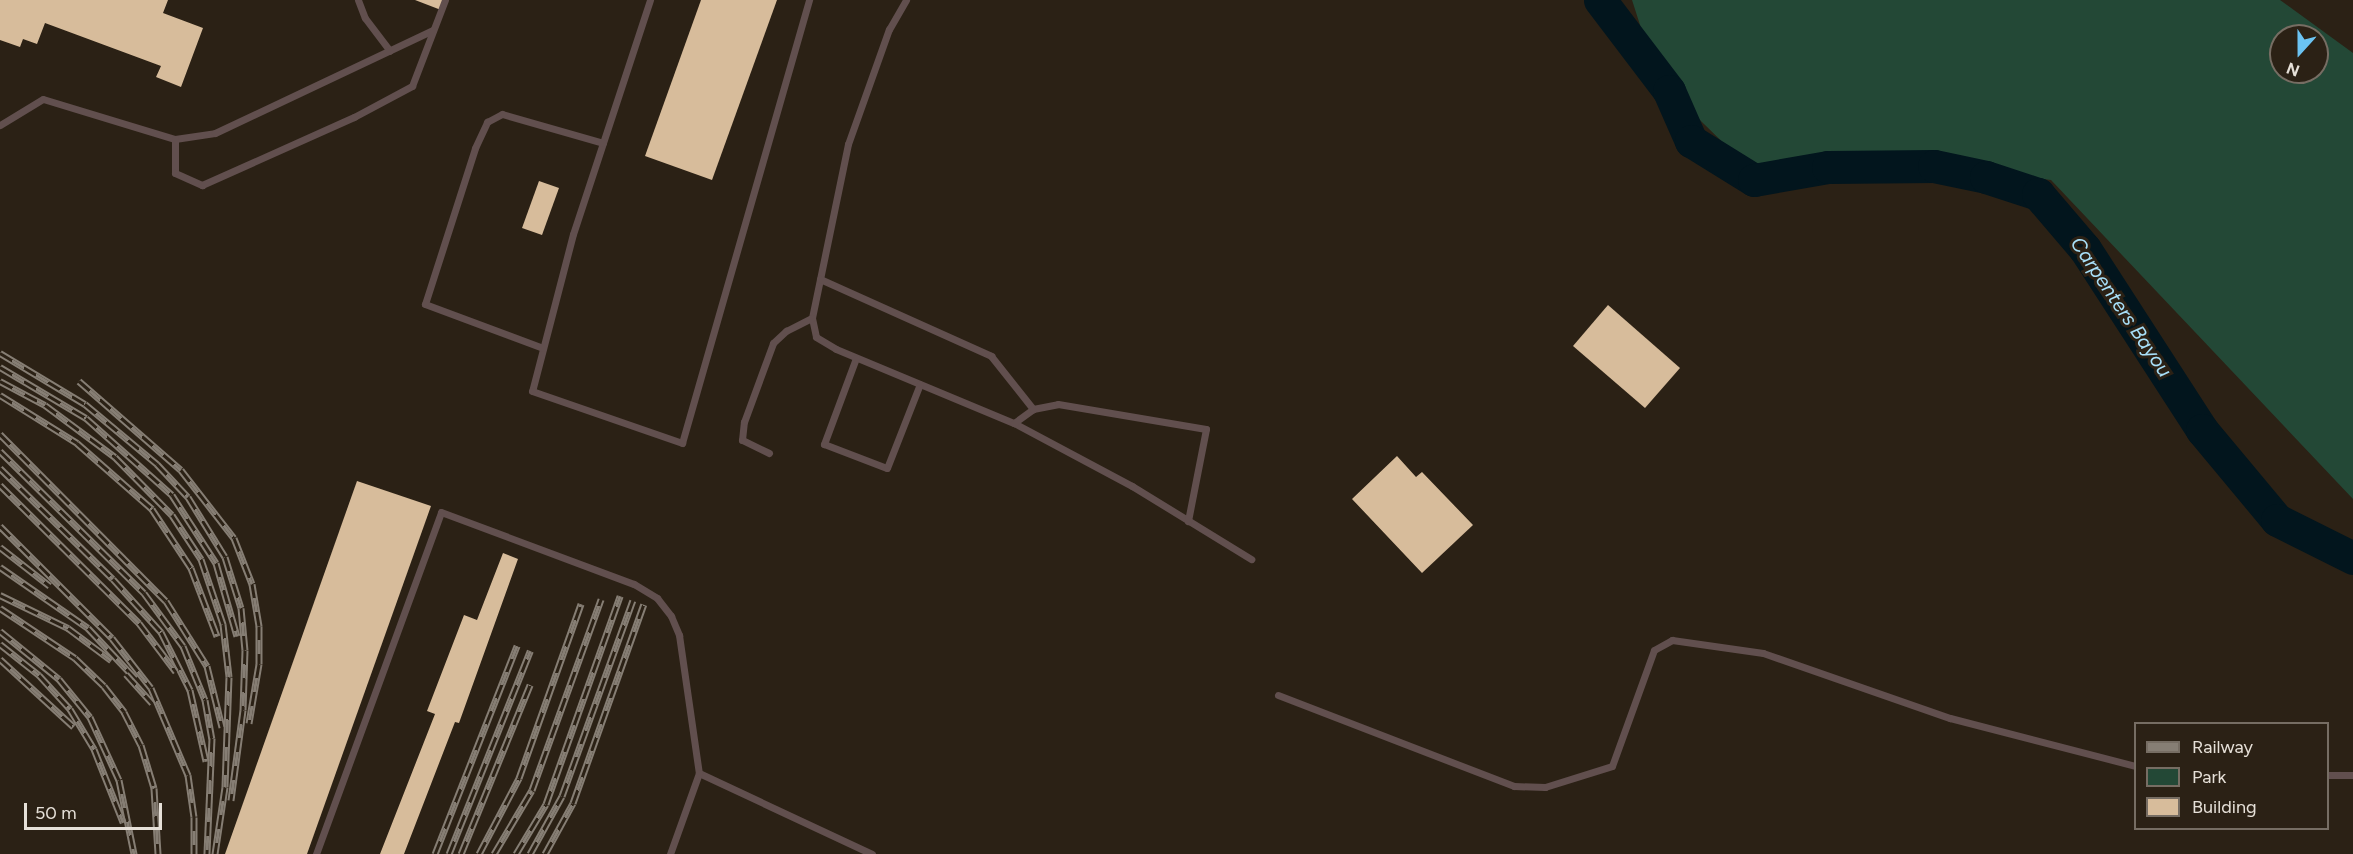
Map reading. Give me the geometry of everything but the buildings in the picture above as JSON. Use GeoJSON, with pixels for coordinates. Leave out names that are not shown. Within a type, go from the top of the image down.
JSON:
{"type":"FeatureCollection","features":[{"type":"Feature","properties":{"kind":"lane"},"geometry":{"type":"LineString","coordinates":[[358,0],[365,18],[390,51]]}},
{"type":"Feature","properties":{"kind":"lane"},"geometry":{"type":"LineString","coordinates":[[174,139],[175,173],[202,185],[354,117],[412,86],[445,0]]}},
{"type":"Feature","properties":{"kind":"lane"},"geometry":{"type":"LineString","coordinates":[[650,0],[573,234],[532,391],[682,443],[809,0]]}},
{"type":"Feature","properties":{"kind":"lane"},"geometry":{"type":"LineString","coordinates":[[906,0],[889,29],[848,144],[812,318],[816,337],[856,358],[1014,423],[1188,520],[1251,559]]}},
{"type":"Feature","properties":{"kind":"lane"},"geometry":{"type":"LineString","coordinates":[[0,125],[43,99],[174,139],[215,133],[433,30]]}},
{"type":"Feature","properties":{"kind":"lane"},"geometry":{"type":"LineString","coordinates":[[543,348],[424,304],[474,148],[487,122],[502,114],[603,143]]}},
{"type":"Feature","properties":{"kind":"lane"},"geometry":{"type":"LineString","coordinates":[[820,279],[991,356],[1033,409]]}},
{"type":"Feature","properties":{"kind":"lane"},"geometry":{"type":"LineString","coordinates":[[769,453],[742,440],[754,390],[773,343],[786,331],[812,318]]}},
{"type":"Feature","properties":{"kind":"lane"},"geometry":{"type":"LineString","coordinates":[[856,358],[824,444],[887,468],[920,384]]}},
{"type":"Feature","properties":{"kind":"lane"},"geometry":{"type":"LineString","coordinates":[[1014,423],[1033,409],[1058,404],[1206,429],[1188,520]]}},
{"type":"Feature","properties":{"kind":"lane"},"geometry":{"type":"LineString","coordinates":[[316,854],[441,512],[634,584],[657,598],[671,616],[679,635],[699,773],[670,854]]}},
{"type":"Feature","properties":{"kind":"lane"},"geometry":{"type":"LineString","coordinates":[[1278,695],[1514,786],[1545,787],[1612,766],[1654,650],[1672,640],[1763,653],[1950,718],[2134,765]]}},
{"type":"Feature","properties":{"kind":"lane"},"geometry":{"type":"LineString","coordinates":[[699,773],[872,854]]}},
{"type":"Feature","properties":{"kind":"lane"},"geometry":{"type":"LineString","coordinates":[[2329,775],[2353,775]]}},
{"type":"Feature","properties":{"kind":"green space"},"geometry":{"type":"Polygon","coordinates":[[[1632,0],[2280,0],[2313,24],[2269,24],[2269,84],[2329,84],[2329,36],[2353,53],[2353,499],[2051,180],[1845,156],[1751,170],[1657,78],[1632,0]]]}},
{"type":"Feature","properties":{"kind":"waterway","name":"Carpenters Bayou"},"geometry":{"type":"LineString","coordinates":[[1600,0],[1669,91],[1691,141],[1754,180],[1828,167],[1934,166],[1986,177],[2038,194],[2085,249],[2202,430],[2277,520],[2353,558]]}},
{"type":"Feature","properties":{"kind":"railway"},"geometry":{"type":"LineString","coordinates":[[0,353],[85,404],[157,464],[188,497],[225,557],[241,608],[245,650],[243,710],[231,800]]}},
{"type":"Feature","properties":{"kind":"railway"},"geometry":{"type":"LineString","coordinates":[[0,367],[86,418],[172,495],[216,563],[237,636]]}},
{"type":"Feature","properties":{"kind":"railway"},"geometry":{"type":"LineString","coordinates":[[0,381],[45,405],[115,457],[172,515],[201,559],[223,624],[229,677],[225,787],[215,854]]}},
{"type":"Feature","properties":{"kind":"railway"},"geometry":{"type":"LineString","coordinates":[[79,381],[181,470],[234,538],[252,584],[259,626],[259,664],[249,723]]}},
{"type":"Feature","properties":{"kind":"railway"},"geometry":{"type":"LineString","coordinates":[[0,395],[77,443],[152,509],[191,568],[217,636]]}},
{"type":"Feature","properties":{"kind":"railway"},"geometry":{"type":"LineString","coordinates":[[0,434],[166,601],[207,666],[222,727]]}},
{"type":"Feature","properties":{"kind":"railway"},"geometry":{"type":"LineString","coordinates":[[0,451],[144,593],[183,646],[205,700],[212,738],[207,854]]}},
{"type":"Feature","properties":{"kind":"railway"},"geometry":{"type":"LineString","coordinates":[[0,468],[113,579],[161,632],[190,690],[206,761]]}},
{"type":"Feature","properties":{"kind":"railway"},"geometry":{"type":"LineString","coordinates":[[0,485],[139,623],[176,672]]}},
{"type":"Feature","properties":{"kind":"railway"},"geometry":{"type":"LineString","coordinates":[[0,526],[112,638],[151,688],[188,775],[194,817],[194,854]]}},
{"type":"Feature","properties":{"kind":"railway"},"geometry":{"type":"LineString","coordinates":[[0,547],[50,586]]}},
{"type":"Feature","properties":{"kind":"railway"},"geometry":{"type":"LineString","coordinates":[[0,567],[88,628],[135,678]]}},
{"type":"Feature","properties":{"kind":"railway"},"geometry":{"type":"LineString","coordinates":[[0,595],[68,628],[111,660]]}},
{"type":"Feature","properties":{"kind":"railway"},"geometry":{"type":"LineString","coordinates":[[516,854],[546,804],[620,596]]}},
{"type":"Feature","properties":{"kind":"railway"},"geometry":{"type":"LineString","coordinates":[[494,854],[532,790],[601,599]]}},
{"type":"Feature","properties":{"kind":"railway"},"geometry":{"type":"LineString","coordinates":[[530,854],[562,796],[633,600]]}},
{"type":"Feature","properties":{"kind":"railway"},"geometry":{"type":"LineString","coordinates":[[479,854],[519,778],[581,604]]}},
{"type":"Feature","properties":{"kind":"railway"},"geometry":{"type":"LineString","coordinates":[[545,854],[573,803],[644,604]]}},
{"type":"Feature","properties":{"kind":"railway"},"geometry":{"type":"LineString","coordinates":[[0,608],[75,658],[104,686],[124,712],[141,745],[154,788],[158,854]]}},
{"type":"Feature","properties":{"kind":"railway"},"geometry":{"type":"LineString","coordinates":[[0,631],[59,679],[90,717],[119,780],[134,854]]}},
{"type":"Feature","properties":{"kind":"railway"},"geometry":{"type":"LineString","coordinates":[[0,644],[39,675],[70,709],[94,749],[123,822]]}},
{"type":"Feature","properties":{"kind":"railway"},"geometry":{"type":"LineString","coordinates":[[435,854],[517,646]]}},
{"type":"Feature","properties":{"kind":"railway"},"geometry":{"type":"LineString","coordinates":[[449,854],[530,651]]}},
{"type":"Feature","properties":{"kind":"railway"},"geometry":{"type":"LineString","coordinates":[[0,659],[74,727]]}},
{"type":"Feature","properties":{"kind":"railway"},"geometry":{"type":"LineString","coordinates":[[126,674],[152,703]]}},
{"type":"Feature","properties":{"kind":"railway"},"geometry":{"type":"LineString","coordinates":[[461,854],[530,685]]}}]}
